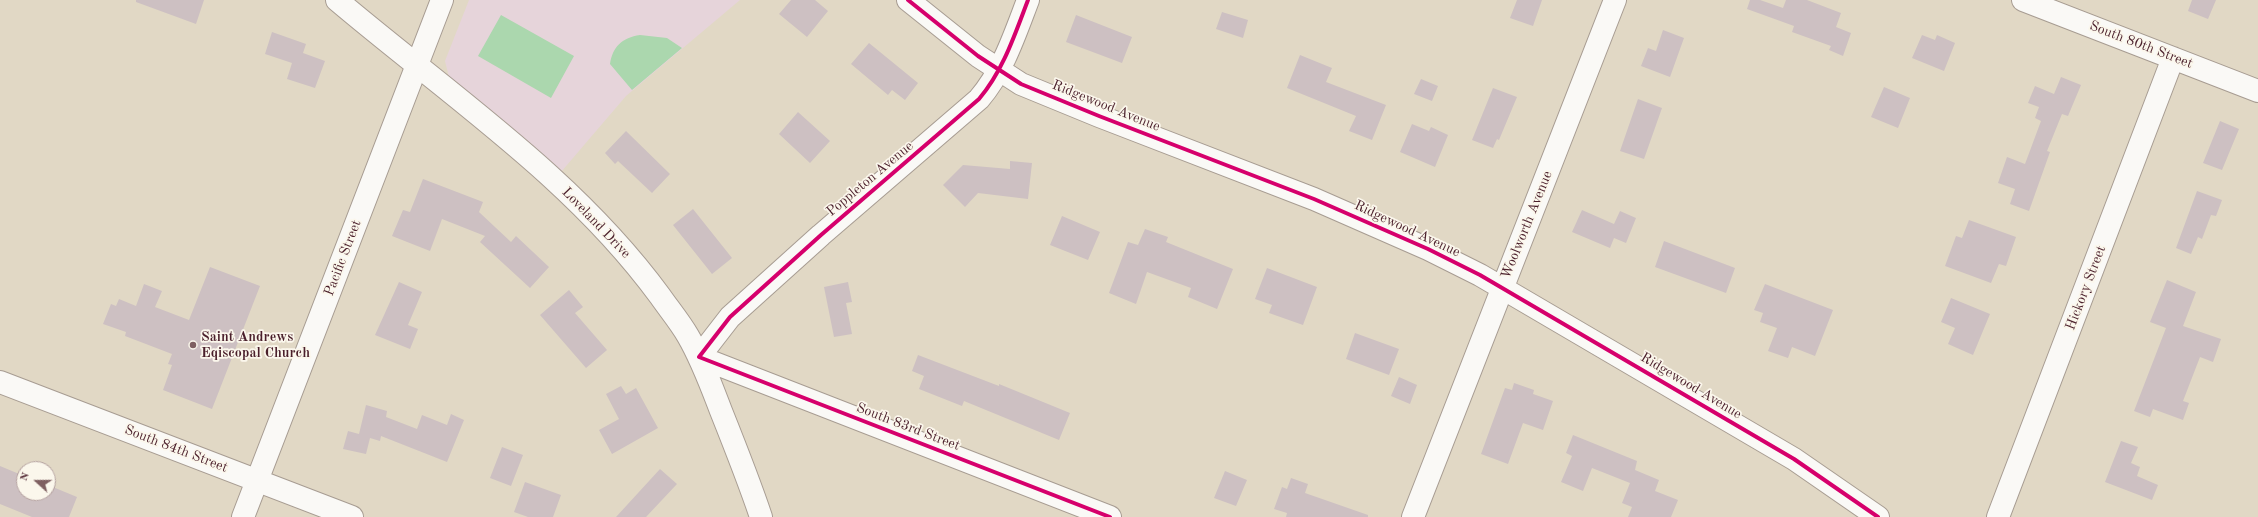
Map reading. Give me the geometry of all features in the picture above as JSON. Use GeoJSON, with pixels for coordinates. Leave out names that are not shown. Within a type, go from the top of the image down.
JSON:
{"type":"FeatureCollection","features":[{"type":"Feature","properties":{"kind":"street","name":"Loveland Drive"},"geometry":{"type":"LineString","coordinates":[[337,0],[532,161],[604,228],[652,285],[688,334],[699,357],[714,389],[761,517]]}},
{"type":"Feature","properties":{"kind":"street","name":"Pacific Street"},"geometry":{"type":"LineString","coordinates":[[243,517],[442,0]]}},
{"type":"Feature","properties":{"kind":"street","name":"Ridgewood Avenue"},"geometry":{"type":"LineString","coordinates":[[908,0],[978,56],[1021,84],[1098,116],[1314,199],[1428,249],[1502,287],[1794,460],[1878,517]]}},
{"type":"Feature","properties":{"kind":"street","name":"Poppleton Avenue"},"geometry":{"type":"LineString","coordinates":[[699,357],[730,317],[821,235],[979,99],[987,90],[1007,53],[1028,0]]}},
{"type":"Feature","properties":{"kind":"street","name":"Woolworth Avenue"},"geometry":{"type":"LineString","coordinates":[[1413,517],[1615,0]]}},
{"type":"Feature","properties":{"kind":"street","name":"South 80th Street"},"geometry":{"type":"LineString","coordinates":[[2023,0],[2258,91]]}},
{"type":"Feature","properties":{"kind":"street","name":"Hickory Street"},"geometry":{"type":"LineString","coordinates":[[1998,517],[2174,58]]}},
{"type":"Feature","properties":{"kind":"street","name":"South 83rd Street"},"geometry":{"type":"LineString","coordinates":[[699,357],[1110,517]]}},
{"type":"Feature","properties":{"kind":"street","name":"South 84th Street"},"geometry":{"type":"LineString","coordinates":[[0,382],[352,517]]}},
{"type":"Feature","properties":{"kind":"shaded area"},"geometry":{"type":"Polygon","coordinates":[[[469,0],[740,0],[626,96],[561,172],[449,77],[445,61],[469,0]]]}},
{"type":"Feature","properties":{"kind":"green space"},"geometry":{"type":"Polygon","coordinates":[[[501,15],[574,56],[551,98],[478,56],[501,15]]]}},
{"type":"Feature","properties":{"kind":"green space"},"geometry":{"type":"Polygon","coordinates":[[[640,35],[667,38],[682,48],[632,90],[610,64],[613,52],[619,44],[628,38],[640,35]]]}},
{"type":"Feature","properties":{"kind":"building"},"geometry":{"type":"Polygon","coordinates":[[[136,0],[204,0],[196,24],[136,2],[136,0]]]}},
{"type":"Feature","properties":{"kind":"building"},"geometry":{"type":"Polygon","coordinates":[[[791,0],[815,0],[828,11],[807,37],[779,14],[791,0]]]}},
{"type":"Feature","properties":{"kind":"building"},"geometry":{"type":"Polygon","coordinates":[[[1517,0],[1542,0],[1533,26],[1510,18],[1517,0]]]}},
{"type":"Feature","properties":{"kind":"building"},"geometry":{"type":"Polygon","coordinates":[[[1750,0],[1760,0],[1783,8],[1786,0],[1807,0],[1841,13],[1836,27],[1851,33],[1843,56],[1829,50],[1831,46],[1792,32],[1794,26],[1747,9],[1750,0]]]}},
{"type":"Feature","properties":{"kind":"building"},"geometry":{"type":"Polygon","coordinates":[[[2192,0],[2216,0],[2208,19],[2188,11],[2192,0]]]}},
{"type":"Feature","properties":{"kind":"building"},"geometry":{"type":"Polygon","coordinates":[[[1222,12],[1248,20],[1243,38],[1216,29],[1222,12]]]}},
{"type":"Feature","properties":{"kind":"building"},"geometry":{"type":"Polygon","coordinates":[[[1076,15],[1132,37],[1122,63],[1066,42],[1076,15]]]}},
{"type":"Feature","properties":{"kind":"building"},"geometry":{"type":"Polygon","coordinates":[[[1663,30],[1684,38],[1670,77],[1641,66],[1648,48],[1656,51],[1663,30]]]}},
{"type":"Feature","properties":{"kind":"building"},"geometry":{"type":"Polygon","coordinates":[[[272,32],[306,44],[303,53],[325,61],[315,88],[287,79],[292,63],[265,54],[272,32]]]}},
{"type":"Feature","properties":{"kind":"building"},"geometry":{"type":"Polygon","coordinates":[[[1922,35],[1935,40],[1937,35],[1955,43],[1944,71],[1912,58],[1922,35]]]}},
{"type":"Feature","properties":{"kind":"building"},"geometry":{"type":"Polygon","coordinates":[[[869,43],[918,83],[905,100],[892,90],[888,95],[851,64],[869,43]]]}},
{"type":"Feature","properties":{"kind":"building"},"geometry":{"type":"Polygon","coordinates":[[[1300,55],[1332,68],[1326,82],[1386,105],[1372,140],[1349,131],[1356,116],[1287,88],[1300,55]]]}},
{"type":"Feature","properties":{"kind":"building"},"geometry":{"type":"Polygon","coordinates":[[[2061,77],[2081,85],[2068,116],[2062,114],[2047,151],[2050,152],[2029,211],[2010,204],[2015,189],[1998,183],[2007,157],[2025,164],[2041,121],[2035,118],[2039,107],[2028,103],[2035,86],[2054,94],[2061,77]]]}},
{"type":"Feature","properties":{"kind":"building"},"geometry":{"type":"Polygon","coordinates":[[[1421,79],[1438,86],[1432,101],[1414,94],[1421,79]]]}},
{"type":"Feature","properties":{"kind":"building"},"geometry":{"type":"Polygon","coordinates":[[[1884,87],[1910,98],[1898,128],[1871,117],[1884,87]]]}},
{"type":"Feature","properties":{"kind":"building"},"geometry":{"type":"Polygon","coordinates":[[[1493,88],[1517,97],[1499,140],[1497,139],[1493,148],[1472,140],[1493,88]]]}},
{"type":"Feature","properties":{"kind":"building"},"geometry":{"type":"Polygon","coordinates":[[[1638,99],[1662,108],[1644,159],[1620,151],[1638,99]]]}},
{"type":"Feature","properties":{"kind":"building"},"geometry":{"type":"Polygon","coordinates":[[[798,112],[830,141],[810,163],[779,134],[798,112]]]}},
{"type":"Feature","properties":{"kind":"building"},"geometry":{"type":"Polygon","coordinates":[[[2220,121],[2239,129],[2222,170],[2203,163],[2220,121]]]}},
{"type":"Feature","properties":{"kind":"building"},"geometry":{"type":"Polygon","coordinates":[[[1412,124],[1429,131],[1431,127],[1448,135],[1435,167],[1400,152],[1412,124]]]}},
{"type":"Feature","properties":{"kind":"building"},"geometry":{"type":"Polygon","coordinates":[[[626,131],[670,174],[652,193],[618,161],[615,164],[605,153],[626,131]]]}},
{"type":"Feature","properties":{"kind":"building"},"geometry":{"type":"Polygon","coordinates":[[[1010,161],[1032,163],[1028,199],[978,193],[965,207],[943,185],[963,165],[1010,169],[1010,161]]]}},
{"type":"Feature","properties":{"kind":"building"},"geometry":{"type":"Polygon","coordinates":[[[423,179],[483,202],[479,212],[511,242],[516,236],[549,267],[530,288],[480,242],[485,236],[442,219],[430,251],[392,236],[403,210],[410,212],[423,179]]]}},
{"type":"Feature","properties":{"kind":"building"},"geometry":{"type":"Polygon","coordinates":[[[2197,191],[2222,200],[2216,216],[2211,215],[2202,239],[2198,237],[2191,254],[2176,248],[2197,191]]]}},
{"type":"Feature","properties":{"kind":"building"},"geometry":{"type":"Polygon","coordinates":[[[693,209],[732,258],[712,274],[673,225],[693,209]]]}},
{"type":"Feature","properties":{"kind":"building"},"geometry":{"type":"Polygon","coordinates":[[[1582,210],[1614,224],[1620,211],[1636,218],[1626,243],[1614,238],[1610,248],[1572,232],[1582,210]]]}},
{"type":"Feature","properties":{"kind":"building"},"geometry":{"type":"Polygon","coordinates":[[[1062,216],[1100,232],[1088,260],[1050,245],[1062,216]]]}},
{"type":"Feature","properties":{"kind":"building"},"geometry":{"type":"Polygon","coordinates":[[[1969,220],[2016,237],[2006,266],[1999,264],[1991,283],[1945,266],[1956,236],[1962,238],[1969,220]]]}},
{"type":"Feature","properties":{"kind":"building"},"geometry":{"type":"Polygon","coordinates":[[[1145,229],[1168,237],[1166,242],[1233,269],[1217,309],[1188,297],[1191,288],[1147,272],[1136,304],[1109,293],[1128,242],[1138,245],[1145,229]]]}},
{"type":"Feature","properties":{"kind":"building"},"geometry":{"type":"Polygon","coordinates":[[[1664,241],[1735,268],[1726,293],[1655,267],[1664,241]]]}},
{"type":"Feature","properties":{"kind":"building","name":"Saint Andrews Eqiscopal Church"},"geometry":{"type":"Polygon","coordinates":[[[210,267],[260,286],[212,409],[163,390],[172,365],[168,364],[172,354],[125,336],[126,332],[103,324],[111,304],[116,306],[119,299],[136,306],[144,284],[162,291],[155,307],[189,320],[210,267]]]}},
{"type":"Feature","properties":{"kind":"building"},"geometry":{"type":"Polygon","coordinates":[[[1267,268],[1317,287],[1303,325],[1269,313],[1272,305],[1255,299],[1267,268]]]}},
{"type":"Feature","properties":{"kind":"building"},"geometry":{"type":"Polygon","coordinates":[[[2167,280],[2196,292],[2183,326],[2221,339],[2213,362],[2200,357],[2183,401],[2189,403],[2183,420],[2153,409],[2150,417],[2134,411],[2166,328],[2150,322],[2167,280]]]}},
{"type":"Feature","properties":{"kind":"building"},"geometry":{"type":"Polygon","coordinates":[[[399,282],[422,292],[408,325],[418,329],[410,349],[375,335],[399,282]]]}},
{"type":"Feature","properties":{"kind":"building"},"geometry":{"type":"Polygon","coordinates":[[[848,282],[852,302],[846,303],[852,334],[834,337],[824,287],[848,282]]]}},
{"type":"Feature","properties":{"kind":"building"},"geometry":{"type":"Polygon","coordinates":[[[1765,284],[1833,310],[1815,356],[1792,347],[1788,358],[1768,351],[1777,328],[1760,322],[1763,313],[1754,310],[1765,284]]]}},
{"type":"Feature","properties":{"kind":"building"},"geometry":{"type":"Polygon","coordinates":[[[569,290],[583,307],[575,313],[607,350],[586,368],[540,315],[569,290]]]}},
{"type":"Feature","properties":{"kind":"building"},"geometry":{"type":"Polygon","coordinates":[[[1951,298],[1990,314],[1973,355],[1948,344],[1955,328],[1941,322],[1951,298]]]}},
{"type":"Feature","properties":{"kind":"building"},"geometry":{"type":"Polygon","coordinates":[[[1355,333],[1399,349],[1389,375],[1346,359],[1355,333]]]}},
{"type":"Feature","properties":{"kind":"building"},"geometry":{"type":"Polygon","coordinates":[[[918,355],[999,386],[999,384],[1070,413],[1059,440],[964,401],[962,406],[919,389],[924,376],[912,371],[918,355]]]}},
{"type":"Feature","properties":{"kind":"building"},"geometry":{"type":"Polygon","coordinates":[[[1399,377],[1417,385],[1410,404],[1391,396],[1399,377]]]}},
{"type":"Feature","properties":{"kind":"building"},"geometry":{"type":"Polygon","coordinates":[[[1514,383],[1534,390],[1533,394],[1553,401],[1543,430],[1523,423],[1508,464],[1481,454],[1505,388],[1512,390],[1514,383]]]}},
{"type":"Feature","properties":{"kind":"building"},"geometry":{"type":"Polygon","coordinates":[[[621,386],[626,394],[636,388],[658,428],[612,454],[599,430],[619,419],[606,394],[621,386]]]}},
{"type":"Feature","properties":{"kind":"building"},"geometry":{"type":"Polygon","coordinates":[[[366,405],[387,411],[386,417],[417,429],[422,415],[447,425],[451,414],[464,420],[447,462],[381,436],[380,441],[370,438],[366,454],[343,449],[348,431],[359,434],[366,405]]]}},
{"type":"Feature","properties":{"kind":"building"},"geometry":{"type":"Polygon","coordinates":[[[1573,435],[1637,461],[1635,470],[1659,480],[1655,491],[1678,500],[1671,517],[1628,517],[1632,507],[1622,503],[1630,483],[1592,468],[1583,491],[1561,482],[1572,456],[1566,453],[1573,435]]]}},
{"type":"Feature","properties":{"kind":"building"},"geometry":{"type":"Polygon","coordinates":[[[2121,441],[2138,447],[2131,463],[2140,467],[2137,476],[2158,485],[2152,500],[2105,482],[2121,441]]]}},
{"type":"Feature","properties":{"kind":"building"},"geometry":{"type":"Polygon","coordinates":[[[502,447],[523,455],[511,486],[490,478],[502,447]]]}},
{"type":"Feature","properties":{"kind":"building"},"geometry":{"type":"Polygon","coordinates":[[[0,466],[16,473],[16,501],[56,501],[56,488],[77,497],[69,517],[32,517],[0,504],[0,466]]]}},
{"type":"Feature","properties":{"kind":"building"},"geometry":{"type":"Polygon","coordinates":[[[660,469],[677,484],[646,517],[616,517],[660,469]]]}},
{"type":"Feature","properties":{"kind":"building"},"geometry":{"type":"Polygon","coordinates":[[[1225,471],[1247,480],[1236,506],[1214,498],[1225,471]]]}},
{"type":"Feature","properties":{"kind":"building"},"geometry":{"type":"Polygon","coordinates":[[[1291,478],[1308,484],[1305,493],[1368,515],[1368,517],[1286,517],[1287,513],[1274,509],[1282,487],[1287,489],[1291,478]]]}},
{"type":"Feature","properties":{"kind":"building"},"geometry":{"type":"Polygon","coordinates":[[[525,482],[561,495],[553,517],[528,517],[514,512],[525,482]]]}},
{"type":"Feature","properties":{"kind":"cycle path"},"geometry":{"type":"LineString","coordinates":[[908,0],[978,56],[1021,84],[1099,116],[1314,199],[1428,249],[1480,275],[1794,459],[1878,517]]}},
{"type":"Feature","properties":{"kind":"cycle path"},"geometry":{"type":"LineString","coordinates":[[1028,0],[1002,64],[979,99],[821,235],[730,317],[699,357],[1110,517]]}},
{"type":"Feature","properties":{"kind":"place","name":"Saint Andrews Eqiscopal Church"},"geometry":{"type":"Point","coordinates":[193,345]}}]}
